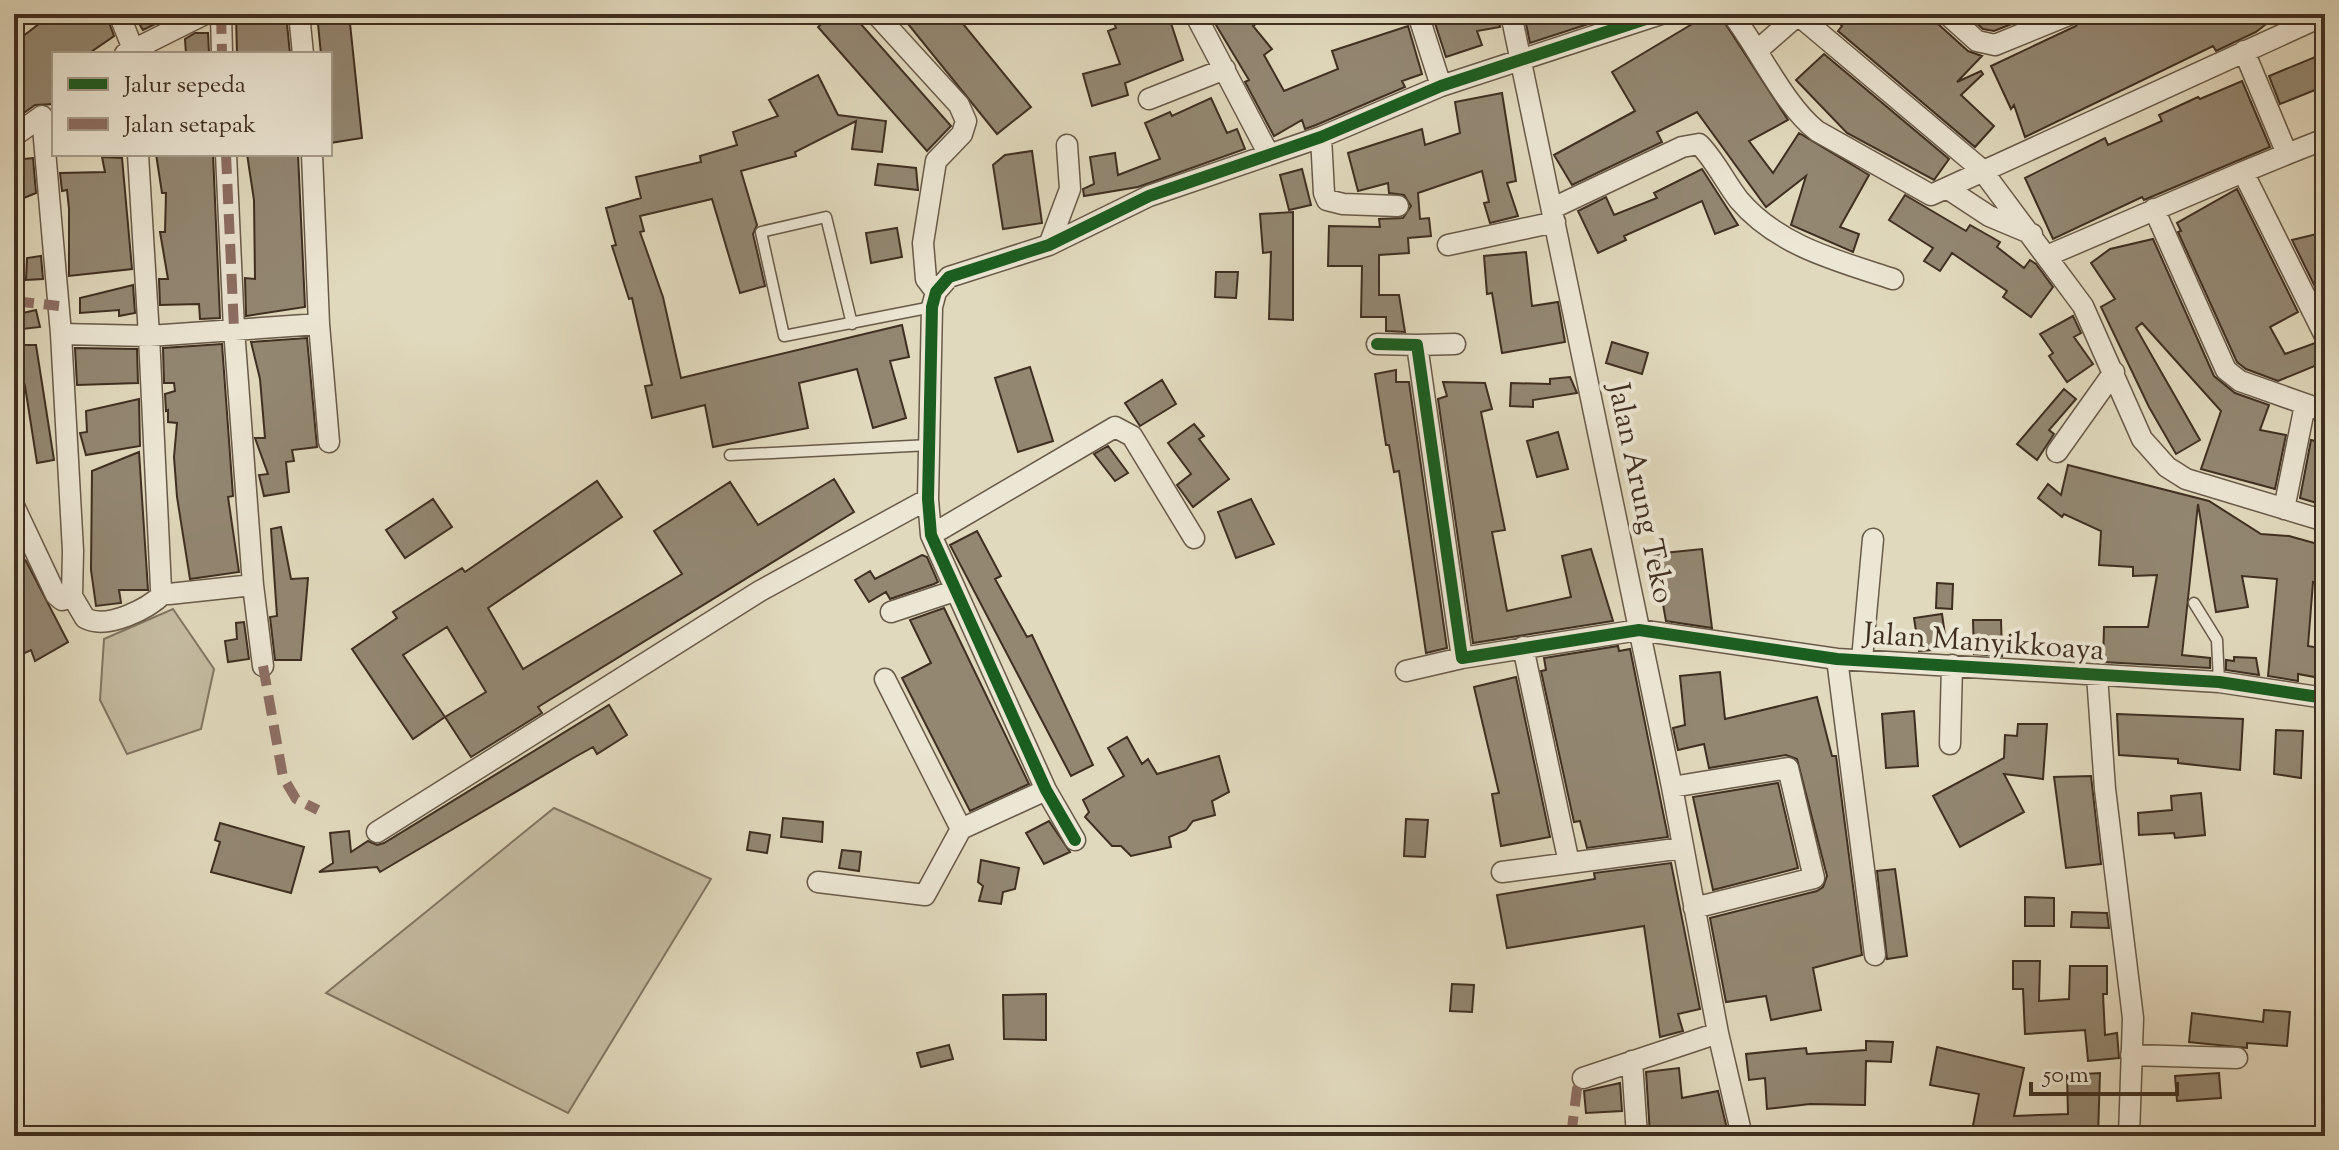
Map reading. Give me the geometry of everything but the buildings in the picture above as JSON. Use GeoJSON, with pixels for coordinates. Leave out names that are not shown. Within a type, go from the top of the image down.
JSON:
{"type":"FeatureCollection","features":[{"type":"Feature","properties":{"kind":"street"},"geometry":{"type":"LineString","coordinates":[[119,14],[131,52],[205,14]]}},
{"type":"Feature","properties":{"kind":"street"},"geometry":{"type":"LineString","coordinates":[[221,14],[222,52]]}},
{"type":"Feature","properties":{"kind":"street"},"geometry":{"type":"LineString","coordinates":[[299,14],[303,52]]}},
{"type":"Feature","properties":{"kind":"street"},"geometry":{"type":"LineString","coordinates":[[876,14],[959,105],[966,121],[962,134],[936,161],[923,243],[926,279],[934,300],[928,499],[931,535],[1046,790],[1075,840]]}},
{"type":"Feature","properties":{"kind":"street"},"geometry":{"type":"LineString","coordinates":[[1195,14],[1268,153]]}},
{"type":"Feature","properties":{"kind":"street"},"geometry":{"type":"LineString","coordinates":[[1418,14],[1441,86]]}},
{"type":"Feature","properties":{"kind":"street","name":"Jalan Arung Teko"},"geometry":{"type":"LineString","coordinates":[[1511,14],[1672,787],[1718,1033],[1742,1136]]}},
{"type":"Feature","properties":{"kind":"street"},"geometry":{"type":"LineString","coordinates":[[934,300],[949,277],[1049,245],[1149,196],[1321,137],[1441,86],[1626,20],[1661,14]]}},
{"type":"Feature","properties":{"kind":"street"},"geometry":{"type":"LineString","coordinates":[[1732,14],[1759,49],[1801,118],[1817,131],[1927,194],[1948,189],[1981,169],[2244,51],[2294,21],[2325,15]]}},
{"type":"Feature","properties":{"kind":"street"},"geometry":{"type":"LineString","coordinates":[[1947,14],[1977,41],[1995,45],[2071,14]]}},
{"type":"Feature","properties":{"kind":"street"},"geometry":{"type":"LineString","coordinates":[[1759,49],[1798,15],[1981,169],[2049,255],[2083,306],[2142,439],[2167,467],[2186,479],[2325,521]]}},
{"type":"Feature","properties":{"kind":"street"},"geometry":{"type":"LineString","coordinates":[[2244,51],[2287,154]]}},
{"type":"Feature","properties":{"kind":"street"},"geometry":{"type":"LineString","coordinates":[[1149,99],[1225,69]]}},
{"type":"Feature","properties":{"kind":"street"},"geometry":{"type":"LineString","coordinates":[[14,136],[48,112]]}},
{"type":"Feature","properties":{"kind":"street"},"geometry":{"type":"LineString","coordinates":[[48,112],[73,551],[72,596],[85,618],[98,622],[147,607],[164,593],[253,585]]}},
{"type":"Feature","properties":{"kind":"street"},"geometry":{"type":"LineString","coordinates":[[1321,137],[1327,200],[1343,204],[1398,206]]}},
{"type":"Feature","properties":{"kind":"street"},"geometry":{"type":"LineString","coordinates":[[2049,255],[2325,139]]}},
{"type":"Feature","properties":{"kind":"street"},"geometry":{"type":"LineString","coordinates":[[1448,245],[1554,215],[1682,147],[1699,144],[1740,200],[1763,222],[1821,256],[1893,279]]}},
{"type":"Feature","properties":{"kind":"street"},"geometry":{"type":"LineString","coordinates":[[1049,245],[1070,189],[1067,145]]}},
{"type":"Feature","properties":{"kind":"street"},"geometry":{"type":"LineString","coordinates":[[138,156],[164,593]]}},
{"type":"Feature","properties":{"kind":"street"},"geometry":{"type":"LineString","coordinates":[[226,156],[234,329],[253,585],[263,666]]}},
{"type":"Feature","properties":{"kind":"street"},"geometry":{"type":"LineString","coordinates":[[312,156],[319,324],[329,442]]}},
{"type":"Feature","properties":{"kind":"street"},"geometry":{"type":"LineString","coordinates":[[2243,172],[2325,336]]}},
{"type":"Feature","properties":{"kind":"street"},"geometry":{"type":"LineString","coordinates":[[1948,189],[1989,216],[2032,234]]}},
{"type":"Feature","properties":{"kind":"street"},"geometry":{"type":"LineString","coordinates":[[2154,209],[2226,370],[2240,381],[2315,408],[2284,509]]}},
{"type":"Feature","properties":{"kind":"street"},"geometry":{"type":"LineString","coordinates":[[61,334],[149,336],[319,324]]}},
{"type":"Feature","properties":{"kind":"street"},"geometry":{"type":"LineString","coordinates":[[1377,344],[1455,344]]}},
{"type":"Feature","properties":{"kind":"street"},"geometry":{"type":"LineString","coordinates":[[1417,345],[1462,658]]}},
{"type":"Feature","properties":{"kind":"street"},"geometry":{"type":"LineString","coordinates":[[2057,452],[2114,372]]}},
{"type":"Feature","properties":{"kind":"street"},"geometry":{"type":"LineString","coordinates":[[931,535],[1115,427],[1132,436],[1194,538]]}},
{"type":"Feature","properties":{"kind":"street"},"geometry":{"type":"LineString","coordinates":[[377,832],[760,591],[928,499]]}},
{"type":"Feature","properties":{"kind":"street"},"geometry":{"type":"LineString","coordinates":[[14,506],[56,595],[62,600],[72,596]]}},
{"type":"Feature","properties":{"kind":"street"},"geometry":{"type":"LineString","coordinates":[[1862,659],[1873,539]]}},
{"type":"Feature","properties":{"kind":"street"},"geometry":{"type":"LineString","coordinates":[[891,612],[954,591]]}},
{"type":"Feature","properties":{"kind":"street","name":"Jalan Manyikkoaya"},"geometry":{"type":"LineString","coordinates":[[1406,671],[1523,647],[1639,630],[1837,659],[2219,682],[2325,698]]}},
{"type":"Feature","properties":{"kind":"street"},"geometry":{"type":"LineString","coordinates":[[1523,647],[1569,863]]}},
{"type":"Feature","properties":{"kind":"street"},"geometry":{"type":"LineString","coordinates":[[1837,659],[1875,955]]}},
{"type":"Feature","properties":{"kind":"street"},"geometry":{"type":"LineString","coordinates":[[1950,744],[1952,665]]}},
{"type":"Feature","properties":{"kind":"street"},"geometry":{"type":"LineString","coordinates":[[2097,675],[2105,789],[2130,989],[2129,1136]]}},
{"type":"Feature","properties":{"kind":"street"},"geometry":{"type":"LineString","coordinates":[[885,679],[961,829]]}},
{"type":"Feature","properties":{"kind":"street"},"geometry":{"type":"LineString","coordinates":[[1672,787],[1788,768],[1814,878],[1694,908]]}},
{"type":"Feature","properties":{"kind":"street"},"geometry":{"type":"LineString","coordinates":[[818,882],[925,895],[961,829],[1046,790]]}},
{"type":"Feature","properties":{"kind":"street"},"geometry":{"type":"LineString","coordinates":[[1502,872],[1683,848]]}},
{"type":"Feature","properties":{"kind":"street"},"geometry":{"type":"LineString","coordinates":[[1583,1078],[1718,1033]]}},
{"type":"Feature","properties":{"kind":"street"},"geometry":{"type":"LineString","coordinates":[[2131,1055],[2237,1058]]}},
{"type":"Feature","properties":{"kind":"street"},"geometry":{"type":"LineString","coordinates":[[1632,1061],[1637,1136]]}},
{"type":"Feature","properties":{"kind":"lane"},"geometry":{"type":"LineString","coordinates":[[852,324],[826,217],[761,232],[784,336],[852,324],[934,300]]}},
{"type":"Feature","properties":{"kind":"lane"},"geometry":{"type":"LineString","coordinates":[[730,455],[930,445]]}},
{"type":"Feature","properties":{"kind":"lane"},"geometry":{"type":"LineString","coordinates":[[2194,603],[2217,640],[2219,682]]}},
{"type":"Feature","properties":{"kind":"shaded area"},"geometry":{"type":"Polygon","coordinates":[[[173,609],[214,669],[201,729],[127,754],[100,700],[104,639],[173,609]]]}},
{"type":"Feature","properties":{"kind":"shaded area"},"geometry":{"type":"Polygon","coordinates":[[[554,808],[711,879],[568,1113],[326,993],[554,808]]]}},
{"type":"Feature","properties":{"kind":"marked path"},"geometry":{"type":"LineString","coordinates":[[221,14],[222,52]]}},
{"type":"Feature","properties":{"kind":"marked path"},"geometry":{"type":"LineString","coordinates":[[226,156],[234,329]]}},
{"type":"Feature","properties":{"kind":"marked path"},"geometry":{"type":"LineString","coordinates":[[14,301],[59,306]]}},
{"type":"Feature","properties":{"kind":"marked path"},"geometry":{"type":"LineString","coordinates":[[263,666],[283,777],[296,799],[318,810]]}},
{"type":"Feature","properties":{"kind":"marked path"},"geometry":{"type":"LineString","coordinates":[[1571,1136],[1577,1089],[1583,1078]]}},
{"type":"Feature","properties":{"kind":"cycle path"},"geometry":{"type":"LineString","coordinates":[[1075,840],[1046,790],[931,535],[928,499],[932,307],[936,292],[949,277],[1049,245],[1149,196],[1321,137],[1441,86],[1661,14]]}},
{"type":"Feature","properties":{"kind":"cycle path"},"geometry":{"type":"LineString","coordinates":[[1377,344],[1417,345],[1462,658],[1639,630],[1837,659],[2219,682],[2325,698]]}}]}
